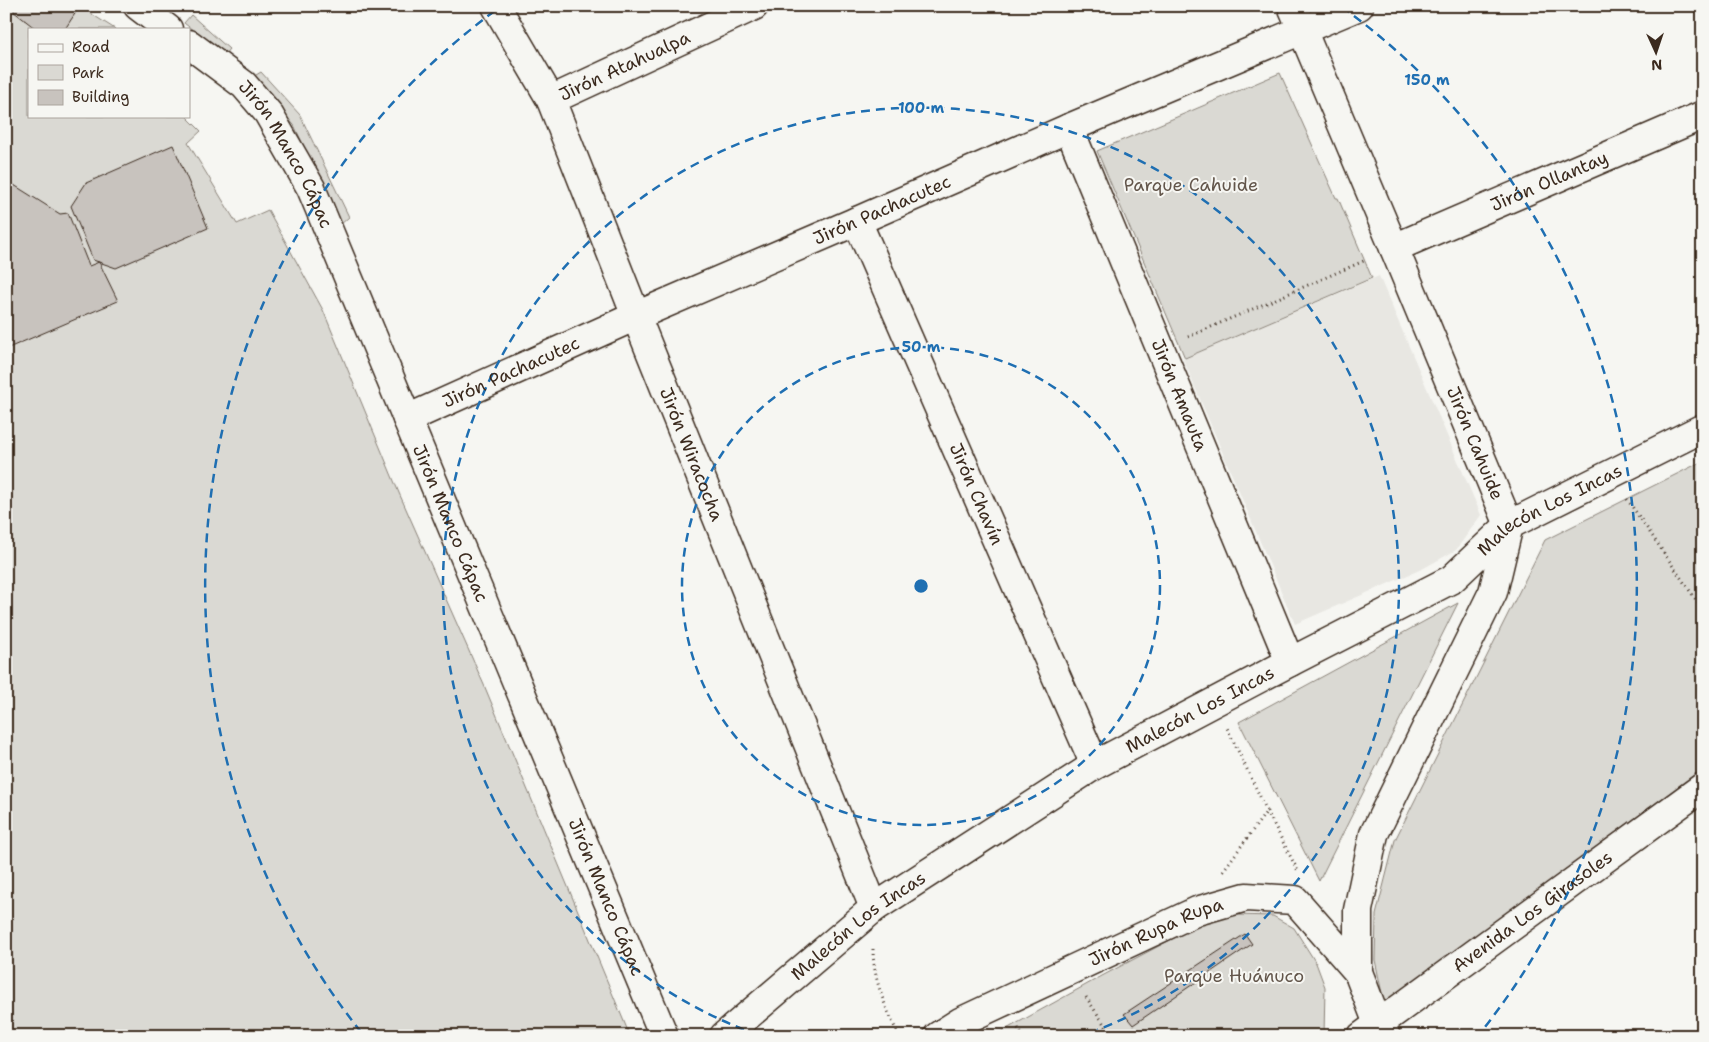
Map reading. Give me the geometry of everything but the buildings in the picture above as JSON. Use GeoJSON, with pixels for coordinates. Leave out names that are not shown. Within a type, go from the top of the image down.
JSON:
{"type":"FeatureCollection","features":[{"type":"Feature","properties":{"kind":"street"},"geometry":{"type":"LineString","coordinates":[[138,6],[167,28]]}},
{"type":"Feature","properties":{"kind":"street","name":"Jirón Wiracocha"},"geometry":{"type":"LineString","coordinates":[[496,6],[551,100],[874,908]]}},
{"type":"Feature","properties":{"kind":"street","name":"Jirón Atahualpa"},"geometry":{"type":"LineString","coordinates":[[551,100],[754,6]]}},
{"type":"Feature","properties":{"kind":"street","name":"Jirón Cahuide"},"geometry":{"type":"LineString","coordinates":[[1292,6],[1509,525]]}},
{"type":"Feature","properties":{"kind":"street","name":"Jirón Pachacutec"},"geometry":{"type":"LineString","coordinates":[[406,419],[636,316],[1069,128],[1359,6]]}},
{"type":"Feature","properties":{"kind":"street","name":"Jirón Manco Cápac"},"geometry":{"type":"LineString","coordinates":[[190,45],[244,85],[268,113],[311,188],[664,1036]]}},
{"type":"Feature","properties":{"kind":"street","name":"Jirón Ollantay"},"geometry":{"type":"LineString","coordinates":[[1394,248],[1703,115]]}},
{"type":"Feature","properties":{"kind":"street","name":"Jirón Amauta"},"geometry":{"type":"LineString","coordinates":[[1069,128],[1290,662]]}},
{"type":"Feature","properties":{"kind":"street","name":"Jirón Chavín"},"geometry":{"type":"LineString","coordinates":[[857,221],[1095,765]]}},
{"type":"Feature","properties":{"kind":"street","name":"Malecón Los Incas"},"geometry":{"type":"LineString","coordinates":[[724,1036],[874,908],[1095,765],[1452,579],[1509,525],[1703,428]]}},
{"type":"Feature","properties":{"kind":"street"},"geometry":{"type":"LineString","coordinates":[[1375,1032],[1358,972],[1358,910],[1374,834],[1493,592],[1509,525]]}},
{"type":"Feature","properties":{"kind":"street","name":"Avenida Los Girasoles"},"geometry":{"type":"LineString","coordinates":[[1375,1032],[1703,787]]}},
{"type":"Feature","properties":{"kind":"street","name":"Jirón Rupa Rupa"},"geometry":{"type":"LineString","coordinates":[[938,1036],[960,1022],[1197,911],[1246,897],[1295,900]]}},
{"type":"Feature","properties":{"kind":"street"},"geometry":{"type":"LineString","coordinates":[[1295,900],[1358,972]]}},
{"type":"Feature","properties":{"kind":"path"},"geometry":{"type":"LineString","coordinates":[[1160,349],[1394,248]]}},
{"type":"Feature","properties":{"kind":"path"},"geometry":{"type":"LineString","coordinates":[[1611,474],[1703,610]]}},
{"type":"Feature","properties":{"kind":"path"},"geometry":{"type":"LineString","coordinates":[[1215,702],[1301,877],[1295,900]]}},
{"type":"Feature","properties":{"kind":"path"},"geometry":{"type":"LineString","coordinates":[[1222,873],[1267,811]]}},
{"type":"Feature","properties":{"kind":"path"},"geometry":{"type":"LineString","coordinates":[[874,908],[873,964],[888,1014],[899,1036]]}},
{"type":"Feature","properties":{"kind":"path"},"geometry":{"type":"LineString","coordinates":[[1085,996],[1112,1036]]}},
{"type":"Feature","properties":{"kind":"shaded area"},"geometry":{"type":"Polygon","coordinates":[[[1379,276],[1481,515],[1456,550],[1424,568],[1295,624],[1183,359],[1379,276]]]}},
{"type":"Feature","properties":{"kind":"green space"},"geometry":{"type":"Polygon","coordinates":[[[6,6],[79,6],[113,28],[28,28],[28,118],[188,118],[201,131],[188,143],[237,224],[268,210],[323,310],[399,493],[484,685],[630,1036],[8,1036],[6,1025],[6,6]]]}},
{"type":"Feature","properties":{"kind":"green space"},"geometry":{"type":"Polygon","coordinates":[[[191,15],[229,49],[224,55],[184,23],[191,15]]]}},
{"type":"Feature","properties":{"kind":"green space"},"geometry":{"type":"Polygon","coordinates":[[[261,72],[300,115],[349,217],[340,225],[294,125],[251,78],[261,72]]]}},
{"type":"Feature","properties":{"kind":"green space","name":"Parque Cahuide"},"geometry":{"type":"Polygon","coordinates":[[[1280,73],[1336,198],[1338,198],[1372,278],[1185,358],[1097,151],[1280,73]]]}},
{"type":"Feature","properties":{"kind":"green space"},"geometry":{"type":"Polygon","coordinates":[[[1703,461],[1703,768],[1384,1003],[1375,960],[1376,915],[1395,840],[1545,540],[1703,461]]]}},
{"type":"Feature","properties":{"kind":"green space"},"geometry":{"type":"Polygon","coordinates":[[[1458,603],[1319,881],[1239,722],[1458,603]]]}},
{"type":"Feature","properties":{"kind":"green space","name":"Parque Huánuco"},"geometry":{"type":"Polygon","coordinates":[[[1236,915],[1273,916],[1294,928],[1316,963],[1325,987],[1324,1036],[994,1036],[1208,920],[1236,915]]]}}]}
